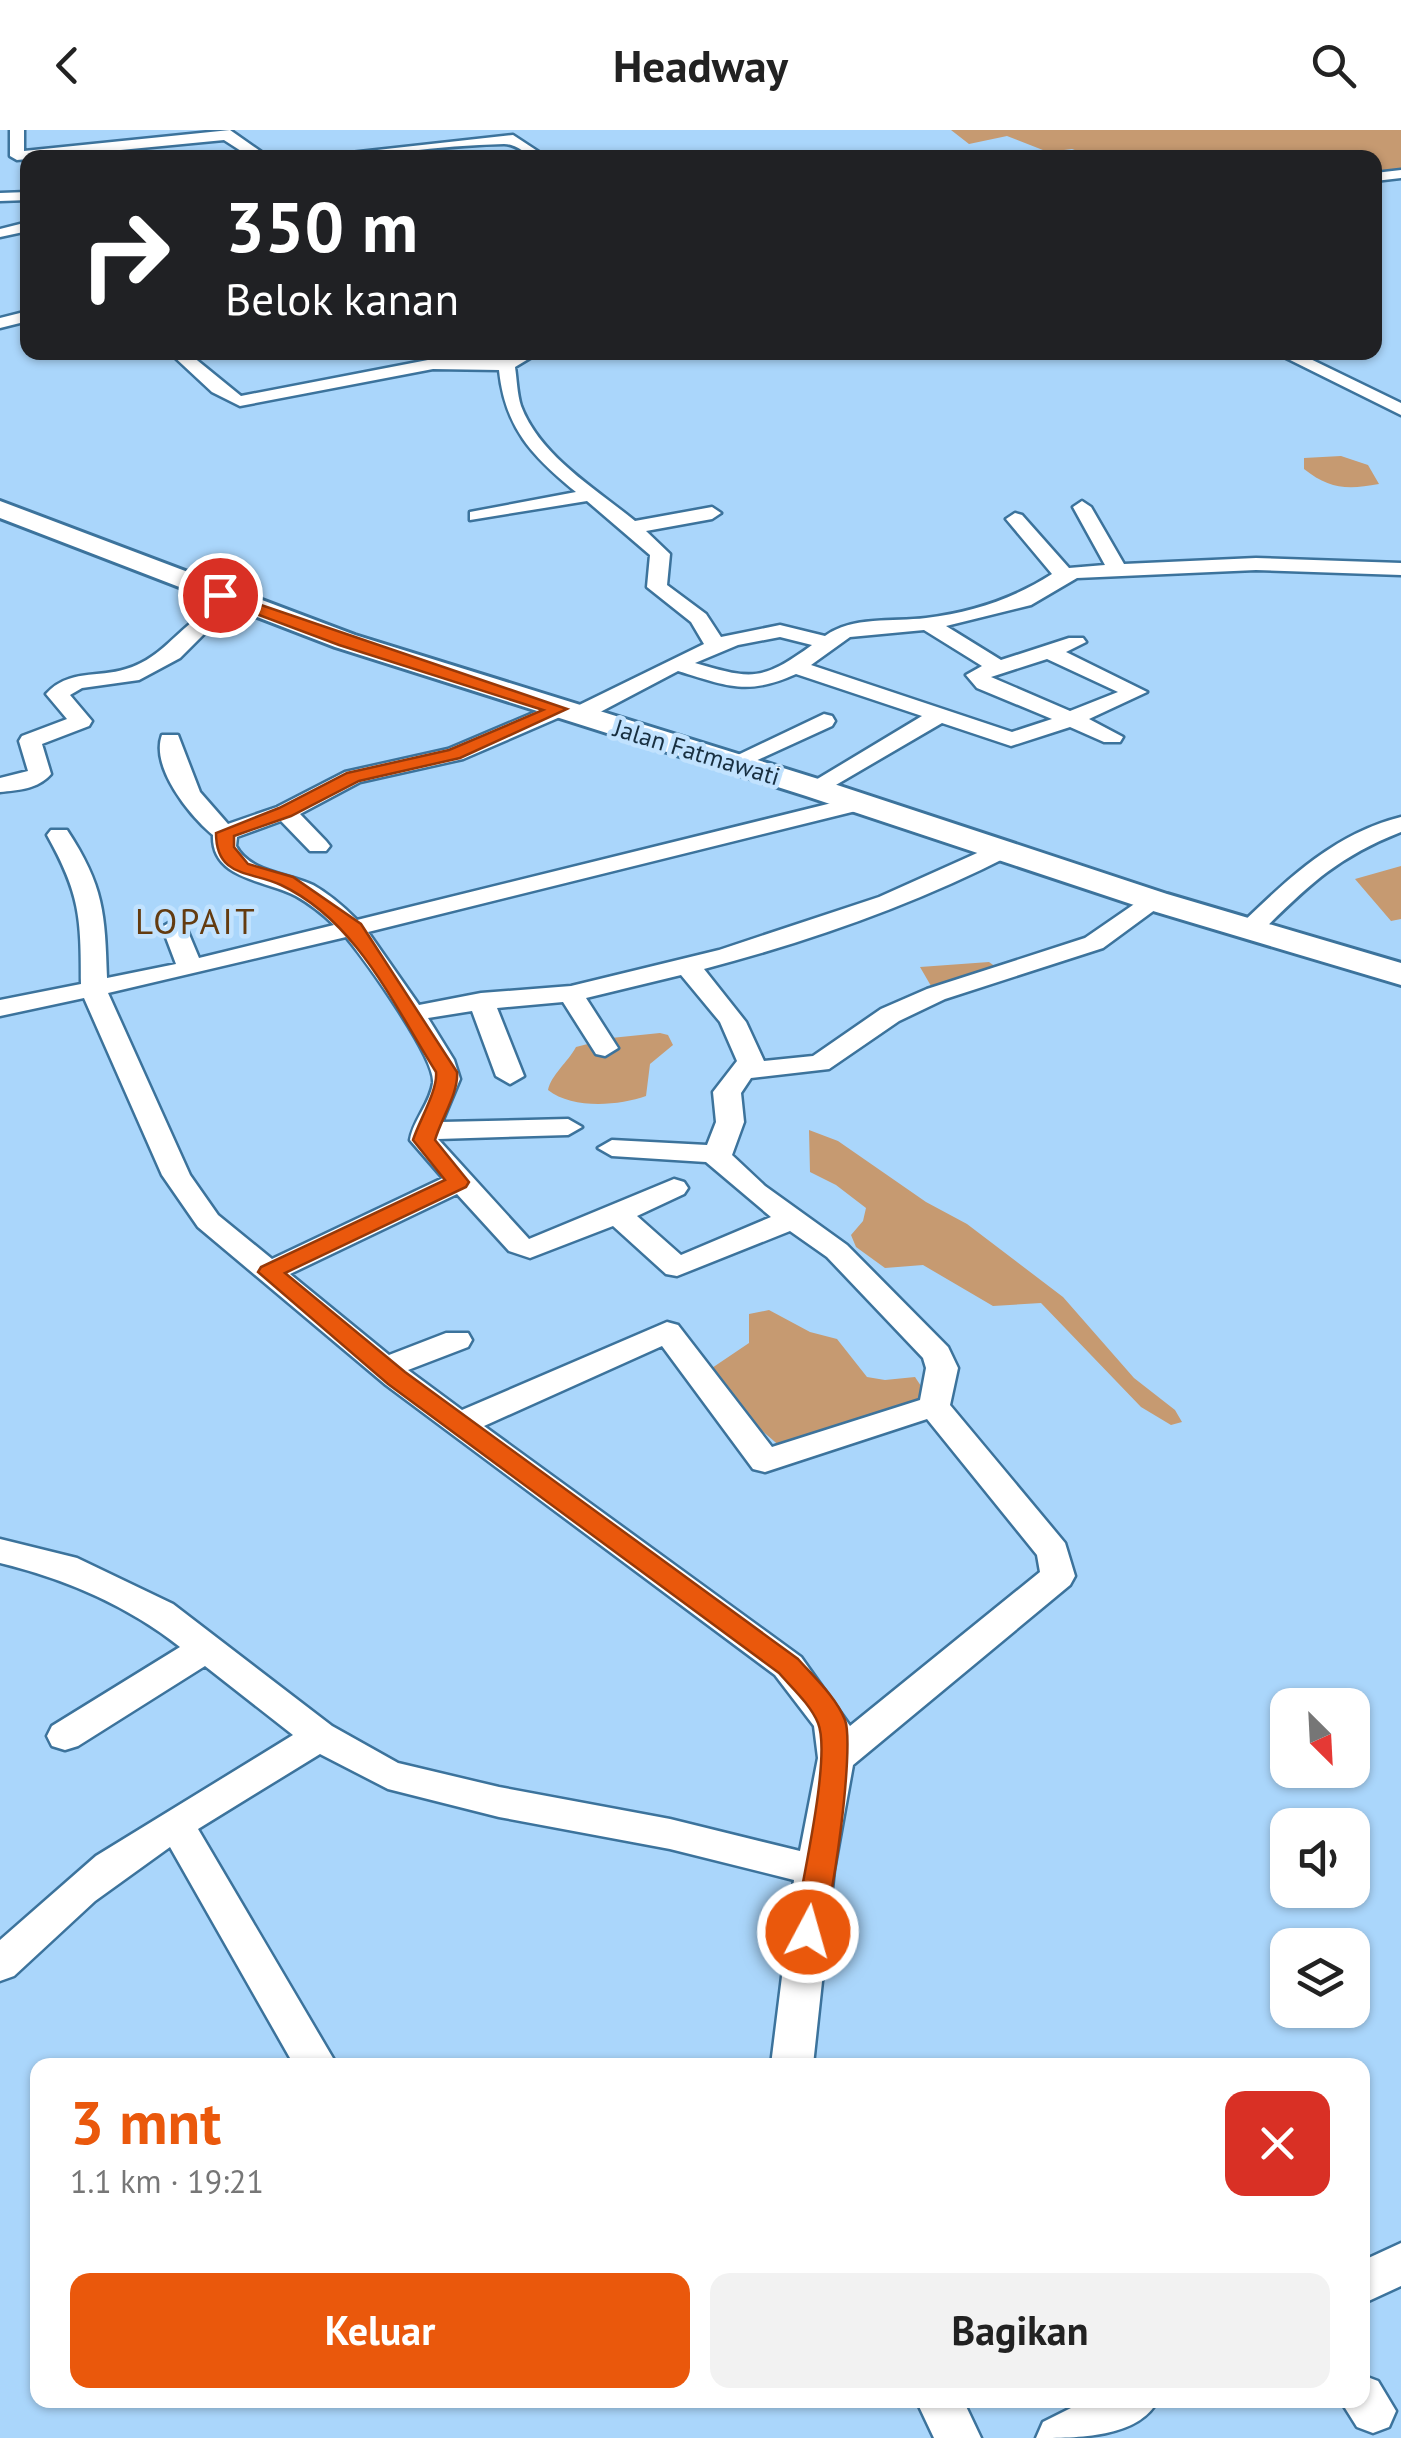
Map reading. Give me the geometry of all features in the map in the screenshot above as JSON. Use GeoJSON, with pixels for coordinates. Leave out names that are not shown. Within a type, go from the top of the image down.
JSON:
{"type":"FeatureCollection","features":[{"type":"Feature","properties":{"kind":"highway","name":"Jalan Fatmawati"},"geometry":{"type":"LineString","coordinates":[[0,509],[345,641],[817,789],[1155,901],[1401,974]]}},
{"type":"Feature","properties":{"kind":"street"},"geometry":{"type":"LineString","coordinates":[[17,130],[17,156]]}},
{"type":"Feature","properties":{"kind":"street"},"geometry":{"type":"LineString","coordinates":[[140,130],[162,142]]}},
{"type":"Feature","properties":{"kind":"street"},"geometry":{"type":"LineString","coordinates":[[400,130],[418,147]]}},
{"type":"Feature","properties":{"kind":"street"},"geometry":{"type":"LineString","coordinates":[[139,150],[223,132]]}},
{"type":"Feature","properties":{"kind":"street"},"geometry":{"type":"LineString","coordinates":[[181,134],[223,132],[251,150]]}},
{"type":"Feature","properties":{"kind":"street"},"geometry":{"type":"LineString","coordinates":[[407,150],[516,134]]}},
{"type":"Feature","properties":{"kind":"street"},"geometry":{"type":"LineString","coordinates":[[458,144],[464,150]]}},
{"type":"Feature","properties":{"kind":"street"},"geometry":{"type":"LineString","coordinates":[[0,157],[20,156]]}},
{"type":"Feature","properties":{"kind":"street"},"geometry":{"type":"LineString","coordinates":[[186,360],[231,400],[240,414],[254,420]]}},
{"type":"Feature","properties":{"kind":"street"},"geometry":{"type":"LineString","coordinates":[[231,400],[254,400],[433,364],[506,366],[517,360]]}},
{"type":"Feature","properties":{"kind":"street"},"geometry":{"type":"LineString","coordinates":[[1298,360],[1401,410]]}},
{"type":"Feature","properties":{"kind":"street"},"geometry":{"type":"LineString","coordinates":[[506,366],[512,406],[551,460],[660,554],[657,587],[698,618],[716,646]]}},
{"type":"Feature","properties":{"kind":"street"},"geometry":{"type":"LineString","coordinates":[[476,516],[590,495]]}},
{"type":"Feature","properties":{"kind":"street"},"geometry":{"type":"LineString","coordinates":[[1082,507],[1118,570]]}},
{"type":"Feature","properties":{"kind":"street"},"geometry":{"type":"LineString","coordinates":[[631,528],[712,513]]}},
{"type":"Feature","properties":{"kind":"street"},"geometry":{"type":"LineString","coordinates":[[1015,519],[1064,575]]}},
{"type":"Feature","properties":{"kind":"street"},"geometry":{"type":"LineString","coordinates":[[680,665],[750,684],[795,667],[835,635],[856,629],[928,624],[1024,601],[1064,575],[1256,564],[1401,569]]}},
{"type":"Feature","properties":{"kind":"street"},"geometry":{"type":"LineString","coordinates":[[0,785],[22,783],[40,774],[30,741],[80,721],[57,694],[76,682],[131,675],[173,654],[205,622],[247,606]]}},
{"type":"Feature","properties":{"kind":"street"},"geometry":{"type":"LineString","coordinates":[[928,624],[996,666]]}},
{"type":"Feature","properties":{"kind":"street"},"geometry":{"type":"LineString","coordinates":[[225,833],[285,812],[353,777],[454,754],[568,712],[716,646],[780,631],[826,642]]}},
{"type":"Feature","properties":{"kind":"street"},"geometry":{"type":"LineString","coordinates":[[1076,642],[996,666],[978,678],[1112,737]]}},
{"type":"Feature","properties":{"kind":"street"},"geometry":{"type":"LineString","coordinates":[[795,667],[1000,737],[1017,739],[1136,692],[1046,651]]}},
{"type":"Feature","properties":{"kind":"street"},"geometry":{"type":"LineString","coordinates":[[817,789],[938,716]]}},
{"type":"Feature","properties":{"kind":"street"},"geometry":{"type":"LineString","coordinates":[[730,764],[824,722]]}},
{"type":"Feature","properties":{"kind":"street"},"geometry":{"type":"LineString","coordinates":[[170,740],[172,760],[203,816],[225,833]]}},
{"type":"Feature","properties":{"kind":"street"},"geometry":{"type":"LineString","coordinates":[[0,1008],[191,969],[856,804]]}},
{"type":"Feature","properties":{"kind":"street"},"geometry":{"type":"LineString","coordinates":[[285,812],[318,846]]}},
{"type":"Feature","properties":{"kind":"street"},"geometry":{"type":"LineString","coordinates":[[1250,929],[1314,867],[1362,839],[1401,824]]}},
{"type":"Feature","properties":{"kind":"street"},"geometry":{"type":"LineString","coordinates":[[225,833],[225,848],[242,868],[287,881],[355,928],[446,1072],[448,1084],[424,1131],[424,1140],[519,1245],[530,1249],[674,1188]]}},
{"type":"Feature","properties":{"kind":"street"},"geometry":{"type":"LineString","coordinates":[[59,835],[83,877],[94,917],[94,990],[117,1049],[190,1198],[208,1221],[384,1368],[788,1666],[832,1722],[836,1758],[816,1870],[793,2058]]}},
{"type":"Feature","properties":{"kind":"street"},"geometry":{"type":"LineString","coordinates":[[412,1014],[481,1002],[570,994],[687,966],[824,928],[958,874],[1004,850]]}},
{"type":"Feature","properties":{"kind":"street"},"geometry":{"type":"LineString","coordinates":[[746,1071],[820,1063],[890,1015],[936,994],[1094,943],[1155,901]]}},
{"type":"Feature","properties":{"kind":"street"},"geometry":{"type":"LineString","coordinates":[[174,927],[191,969]]}},
{"type":"Feature","properties":{"kind":"street"},"geometry":{"type":"LineString","coordinates":[[687,966],[708,988],[748,1049],[751,1061],[726,1092],[730,1122],[716,1154]]}},
{"type":"Feature","properties":{"kind":"street"},"geometry":{"type":"LineString","coordinates":[[570,994],[604,1048]]}},
{"type":"Feature","properties":{"kind":"street"},"geometry":{"type":"LineString","coordinates":[[481,1002],[510,1076]]}},
{"type":"Feature","properties":{"kind":"street"},"geometry":{"type":"LineString","coordinates":[[424,1131],[568,1126]]}},
{"type":"Feature","properties":{"kind":"street"},"geometry":{"type":"LineString","coordinates":[[612,1148],[716,1154],[755,1192],[837,1250],[937,1354],[942,1368],[934,1406]]}},
{"type":"Feature","properties":{"kind":"street"},"geometry":{"type":"LineString","coordinates":[[269,1272],[458,1182]]}},
{"type":"Feature","properties":{"kind":"street"},"geometry":{"type":"LineString","coordinates":[[617,1214],[684,1275],[792,1218]]}},
{"type":"Feature","properties":{"kind":"street"},"geometry":{"type":"LineString","coordinates":[[459,1424],[667,1332],[764,1461],[934,1406]]}},
{"type":"Feature","properties":{"kind":"street"},"geometry":{"type":"LineString","coordinates":[[384,1368],[457,1340]]}},
{"type":"Feature","properties":{"kind":"street"},"geometry":{"type":"LineString","coordinates":[[836,1758],[1058,1576],[1053,1552],[934,1406]]}},
{"type":"Feature","properties":{"kind":"street"},"geometry":{"type":"LineString","coordinates":[[0,1550],[65,1567],[162,1613],[319,1736],[388,1774],[499,1802],[670,1834],[816,1870]]}},
{"type":"Feature","properties":{"kind":"street"},"geometry":{"type":"LineString","coordinates":[[64,1736],[206,1648]]}},
{"type":"Feature","properties":{"kind":"street"},"geometry":{"type":"LineString","coordinates":[[0,1964],[107,1868],[269,1772],[319,1736]]}},
{"type":"Feature","properties":{"kind":"street"},"geometry":{"type":"LineString","coordinates":[[176,1824],[312,2058]]}},
{"type":"Feature","properties":{"kind":"street"},"geometry":{"type":"LineString","coordinates":[[1370,2280],[1401,2263]]}},
{"type":"Feature","properties":{"kind":"street"},"geometry":{"type":"LineString","coordinates":[[943,2408],[958,2438]]}},
{"type":"Feature","properties":{"kind":"street"},"geometry":{"type":"LineString","coordinates":[[1059,2438],[1119,2408]]}},
{"type":"Feature","properties":{"kind":"shaded area"},"geometry":{"type":"Polygon","coordinates":[[[951,130],[1401,130],[1401,170],[1382,173],[1382,150],[1043,150],[1007,136],[969,144],[951,130]]]}},
{"type":"Feature","properties":{"kind":"shaded area"},"geometry":{"type":"Polygon","coordinates":[[[1341,456],[1368,465],[1379,484],[1339,486],[1304,469],[1304,458],[1341,456]]]}},
{"type":"Feature","properties":{"kind":"shaded area"},"geometry":{"type":"Polygon","coordinates":[[[1401,866],[1401,919],[1391,921],[1355,879],[1401,866]]]}},
{"type":"Feature","properties":{"kind":"shaded area"},"geometry":{"type":"Polygon","coordinates":[[[989,962],[1007,975],[938,998],[920,967],[989,962]]]}},
{"type":"Feature","properties":{"kind":"shaded area"},"geometry":{"type":"Polygon","coordinates":[[[668,1035],[673,1045],[650,1064],[646,1096],[596,1104],[570,1100],[548,1090],[576,1047],[611,1038],[668,1035]]]}},
{"type":"Feature","properties":{"kind":"shaded area"},"geometry":{"type":"Polygon","coordinates":[[[809,1130],[838,1141],[926,1202],[967,1224],[1063,1297],[1134,1378],[1175,1410],[1182,1422],[1171,1425],[1141,1407],[1041,1303],[993,1306],[923,1265],[885,1268],[856,1247],[851,1235],[863,1221],[866,1208],[836,1185],[810,1172],[809,1130]]]}},
{"type":"Feature","properties":{"kind":"shaded area"},"geometry":{"type":"Polygon","coordinates":[[[769,1310],[810,1332],[837,1339],[867,1377],[915,1377],[923,1389],[921,1400],[782,1448],[719,1394],[709,1370],[749,1343],[749,1314],[769,1310]]]}},
{"type":"Feature","properties":{"kind":"district","name":"LOPAIT"},"geometry":{"type":"Point","coordinates":[196,922]}},
{"type":"Feature","properties":{"kind":"route"},"geometry":{"type":"LineString","coordinates":[[220,595],[345,641],[558,709],[454,754],[353,777],[285,812],[225,833],[225,848],[242,868],[287,881],[314,896],[355,928],[446,1072],[448,1084],[424,1131],[424,1140],[458,1182],[269,1272],[397,1378],[788,1666],[809,1688],[832,1722],[836,1758],[808,1932]]}}]}
